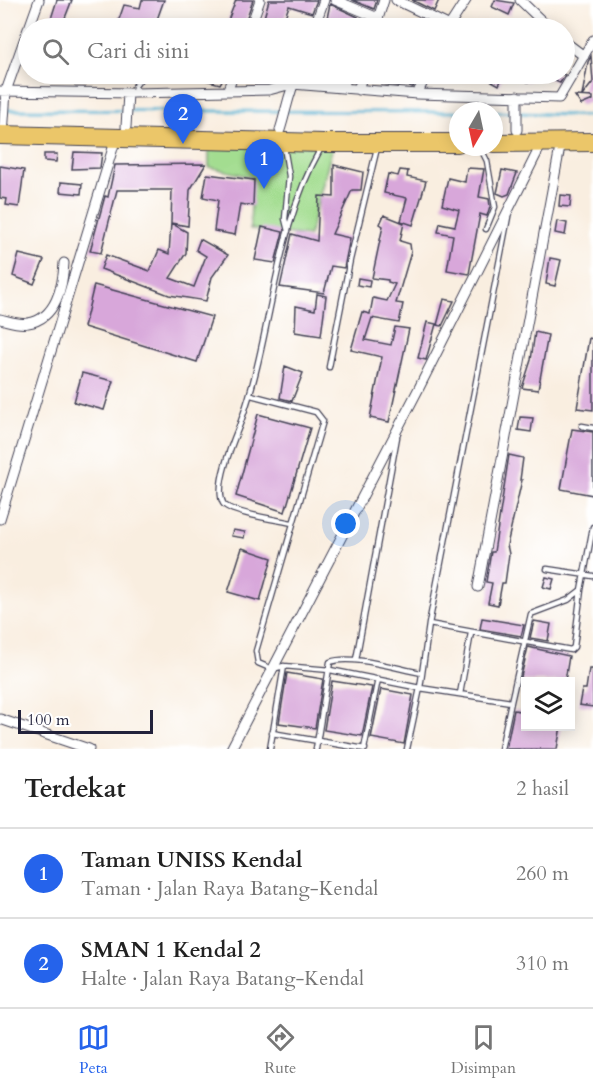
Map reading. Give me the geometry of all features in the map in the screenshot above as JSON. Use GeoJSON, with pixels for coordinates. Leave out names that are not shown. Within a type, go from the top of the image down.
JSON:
{"type":"FeatureCollection","features":[{"type":"Feature","properties":{"kind":"highway"},"geometry":{"type":"LineString","coordinates":[[503,128],[517,124],[593,130]]}},
{"type":"Feature","properties":{"kind":"highway"},"geometry":{"type":"LineString","coordinates":[[2,126],[449,130]]}},
{"type":"Feature","properties":{"kind":"highway"},"geometry":{"type":"LineString","coordinates":[[283,129],[324,143],[379,140],[449,143]]}},
{"type":"Feature","properties":{"kind":"highway"},"geometry":{"type":"LineString","coordinates":[[503,143],[593,142]]}},
{"type":"Feature","properties":{"kind":"street"},"geometry":{"type":"LineString","coordinates":[[33,18],[39,0]]}},
{"type":"Feature","properties":{"kind":"street"},"geometry":{"type":"LineString","coordinates":[[254,18],[260,0]]}},
{"type":"Feature","properties":{"kind":"street"},"geometry":{"type":"LineString","coordinates":[[318,18],[324,0]]}},
{"type":"Feature","properties":{"kind":"street"},"geometry":{"type":"LineString","coordinates":[[335,0],[378,18],[384,0]]}},
{"type":"Feature","properties":{"kind":"street"},"geometry":{"type":"LineString","coordinates":[[455,18],[466,0]]}},
{"type":"Feature","properties":{"kind":"street"},"geometry":{"type":"LineString","coordinates":[[520,0],[539,18]]}},
{"type":"Feature","properties":{"kind":"street"},"geometry":{"type":"LineString","coordinates":[[402,1],[433,18]]}},
{"type":"Feature","properties":{"kind":"street"},"geometry":{"type":"LineString","coordinates":[[575,71],[593,40]]}},
{"type":"Feature","properties":{"kind":"street"},"geometry":{"type":"LineString","coordinates":[[575,49],[584,56]]}},
{"type":"Feature","properties":{"kind":"street"},"geometry":{"type":"LineString","coordinates":[[2,126],[4,93],[18,57]]}},
{"type":"Feature","properties":{"kind":"street"},"geometry":{"type":"LineString","coordinates":[[228,89],[230,84]]}},
{"type":"Feature","properties":{"kind":"street"},"geometry":{"type":"LineString","coordinates":[[4,93],[130,95],[228,89],[269,90],[283,84]]}},
{"type":"Feature","properties":{"kind":"street"},"geometry":{"type":"LineString","coordinates":[[283,129],[293,84]]}},
{"type":"Feature","properties":{"kind":"street"},"geometry":{"type":"LineString","coordinates":[[325,84],[417,94],[559,98],[567,84]]}},
{"type":"Feature","properties":{"kind":"street"},"geometry":{"type":"LineString","coordinates":[[343,84],[356,89]]}},
{"type":"Feature","properties":{"kind":"street"},"geometry":{"type":"LineString","coordinates":[[356,89],[358,84]]}},
{"type":"Feature","properties":{"kind":"street"},"geometry":{"type":"LineString","coordinates":[[417,94],[422,84]]}},
{"type":"Feature","properties":{"kind":"street"},"geometry":{"type":"LineString","coordinates":[[0,519],[123,127],[130,95]]}},
{"type":"Feature","properties":{"kind":"street"},"geometry":{"type":"LineString","coordinates":[[517,98],[517,124]]}},
{"type":"Feature","properties":{"kind":"street"},"geometry":{"type":"LineString","coordinates":[[478,587],[561,142]]}},
{"type":"Feature","properties":{"kind":"street"},"geometry":{"type":"LineString","coordinates":[[231,749],[399,426],[542,143]]}},
{"type":"Feature","properties":{"kind":"street"},"geometry":{"type":"LineString","coordinates":[[0,320],[27,324],[45,316],[58,298],[64,263]]}},
{"type":"Feature","properties":{"kind":"street"},"geometry":{"type":"LineString","coordinates":[[0,719],[89,749]]}},
{"type":"Feature","properties":{"kind":"lane"},"geometry":{"type":"LineString","coordinates":[[130,95],[136,84]]}},
{"type":"Feature","properties":{"kind":"lane"},"geometry":{"type":"LineString","coordinates":[[283,129],[289,176],[285,219],[288,231]]}},
{"type":"Feature","properties":{"kind":"lane"},"geometry":{"type":"LineString","coordinates":[[329,367],[350,260],[379,140]]}},
{"type":"Feature","properties":{"kind":"lane"},"geometry":{"type":"LineString","coordinates":[[292,523],[230,509],[221,501],[226,460],[250,394],[288,231],[304,178],[324,143]]}},
{"type":"Feature","properties":{"kind":"lane"},"geometry":{"type":"LineString","coordinates":[[484,156],[495,207],[486,229]]}},
{"type":"Feature","properties":{"kind":"lane"},"geometry":{"type":"LineString","coordinates":[[289,176],[304,178]]}},
{"type":"Feature","properties":{"kind":"lane"},"geometry":{"type":"LineString","coordinates":[[407,749],[420,688],[429,624],[512,202]]}},
{"type":"Feature","properties":{"kind":"lane"},"geometry":{"type":"LineString","coordinates":[[250,394],[316,412],[323,418],[256,651],[258,663],[272,669],[284,666],[330,670],[420,688],[512,702]]}},
{"type":"Feature","properties":{"kind":"lane"},"geometry":{"type":"LineString","coordinates":[[356,660],[399,426]]}},
{"type":"Feature","properties":{"kind":"lane"},"geometry":{"type":"LineString","coordinates":[[582,426],[593,428]]}},
{"type":"Feature","properties":{"kind":"lane"},"geometry":{"type":"LineString","coordinates":[[429,624],[572,649],[593,527]]}},
{"type":"Feature","properties":{"kind":"lane"},"geometry":{"type":"LineString","coordinates":[[547,569],[593,576]]}},
{"type":"Feature","properties":{"kind":"lane"},"geometry":{"type":"LineString","coordinates":[[501,749],[531,614],[568,600],[581,590]]}},
{"type":"Feature","properties":{"kind":"lane"},"geometry":{"type":"LineString","coordinates":[[460,694],[471,633]]}},
{"type":"Feature","properties":{"kind":"lane"},"geometry":{"type":"LineString","coordinates":[[316,749],[330,662],[337,659],[356,660],[422,673]]}},
{"type":"Feature","properties":{"kind":"lane"},"geometry":{"type":"LineString","coordinates":[[270,749],[284,666]]}},
{"type":"Feature","properties":{"kind":"lane"},"geometry":{"type":"LineString","coordinates":[[272,733],[365,749],[378,679]]}},
{"type":"Feature","properties":{"kind":"green space"},"geometry":{"type":"Polygon","coordinates":[[[209,143],[333,146],[309,236],[250,229],[252,177],[209,167],[209,143]]]}},
{"type":"Feature","properties":{"kind":"building"},"geometry":{"type":"Polygon","coordinates":[[[57,0],[72,0],[65,18],[51,18],[57,0]]]}},
{"type":"Feature","properties":{"kind":"building"},"geometry":{"type":"Polygon","coordinates":[[[142,0],[164,0],[158,18],[119,18],[124,5],[140,8],[142,0]]]}},
{"type":"Feature","properties":{"kind":"building"},"geometry":{"type":"Polygon","coordinates":[[[236,0],[253,0],[247,18],[229,18],[236,0]]]}},
{"type":"Feature","properties":{"kind":"building"},"geometry":{"type":"Polygon","coordinates":[[[269,0],[317,0],[312,13],[289,6],[285,18],[264,18],[269,0]]]}},
{"type":"Feature","properties":{"kind":"building"},"geometry":{"type":"Polygon","coordinates":[[[352,0],[377,0],[374,9],[352,0]]]}},
{"type":"Feature","properties":{"kind":"building"},"geometry":{"type":"Polygon","coordinates":[[[412,0],[439,0],[434,11],[412,0]]]}},
{"type":"Feature","properties":{"kind":"building"},"geometry":{"type":"Polygon","coordinates":[[[495,0],[514,3],[509,15],[492,7],[495,0]]]}},
{"type":"Feature","properties":{"kind":"building"},"geometry":{"type":"Polygon","coordinates":[[[330,4],[358,17],[358,18],[327,18],[330,4]]]}},
{"type":"Feature","properties":{"kind":"building"},"geometry":{"type":"Polygon","coordinates":[[[591,56],[593,82],[582,96],[588,62],[591,56]]]}},
{"type":"Feature","properties":{"kind":"building"},"geometry":{"type":"Polygon","coordinates":[[[575,96],[593,97],[593,100],[581,105],[575,96]]]}},
{"type":"Feature","properties":{"kind":"building"},"geometry":{"type":"Polygon","coordinates":[[[74,152],[102,153],[100,168],[72,169],[74,152]]]}},
{"type":"Feature","properties":{"kind":"building"},"geometry":{"type":"Polygon","coordinates":[[[44,154],[57,154],[56,162],[44,161],[44,154]]]}},
{"type":"Feature","properties":{"kind":"building"},"geometry":{"type":"Polygon","coordinates":[[[206,164],[190,190],[188,226],[171,223],[172,190],[117,190],[101,253],[90,251],[105,196],[108,197],[115,165],[206,164]]]}},
{"type":"Feature","properties":{"kind":"building"},"geometry":{"type":"Polygon","coordinates":[[[334,165],[363,172],[361,190],[352,190],[332,234],[350,238],[344,268],[331,266],[324,293],[280,287],[292,234],[317,241],[319,196],[334,197],[334,165]]]}},
{"type":"Feature","properties":{"kind":"building"},"geometry":{"type":"Polygon","coordinates":[[[0,166],[24,170],[19,207],[6,205],[7,199],[0,198],[0,166]]]}},
{"type":"Feature","properties":{"kind":"building"},"geometry":{"type":"Polygon","coordinates":[[[467,168],[484,169],[479,197],[489,199],[490,206],[487,216],[480,214],[469,274],[447,270],[453,235],[438,232],[440,223],[455,226],[459,210],[442,205],[448,178],[465,182],[467,168]]]}},
{"type":"Feature","properties":{"kind":"building"},"geometry":{"type":"Polygon","coordinates":[[[400,170],[408,171],[407,177],[426,181],[413,225],[401,221],[407,198],[384,193],[388,174],[398,176],[400,170]]]}},
{"type":"Feature","properties":{"kind":"building"},"geometry":{"type":"Polygon","coordinates":[[[502,170],[517,173],[509,194],[504,196],[497,193],[502,170]]]}},
{"type":"Feature","properties":{"kind":"building"},"geometry":{"type":"Polygon","coordinates":[[[207,174],[254,180],[253,206],[240,204],[235,235],[214,231],[218,200],[203,197],[207,174]]]}},
{"type":"Feature","properties":{"kind":"building"},"geometry":{"type":"Polygon","coordinates":[[[61,182],[82,184],[81,194],[60,192],[61,182]]]}},
{"type":"Feature","properties":{"kind":"building"},"geometry":{"type":"Polygon","coordinates":[[[560,195],[571,196],[570,207],[559,206],[560,195]]]}},
{"type":"Feature","properties":{"kind":"building"},"geometry":{"type":"Polygon","coordinates":[[[384,215],[404,223],[400,241],[410,244],[411,252],[396,303],[403,304],[399,323],[372,318],[365,340],[391,345],[395,327],[409,329],[389,422],[370,418],[382,357],[351,350],[362,312],[370,314],[373,298],[387,301],[395,284],[388,280],[372,278],[383,226],[380,224],[384,215]]]}},
{"type":"Feature","properties":{"kind":"building"},"geometry":{"type":"Polygon","coordinates":[[[557,221],[567,223],[565,235],[555,233],[557,221]]]}},
{"type":"Feature","properties":{"kind":"building"},"geometry":{"type":"Polygon","coordinates":[[[171,223],[187,232],[186,253],[170,278],[194,287],[206,256],[196,250],[200,239],[228,255],[212,277],[206,301],[169,295],[101,269],[106,255],[150,271],[159,250],[169,254],[171,223]]]}},
{"type":"Feature","properties":{"kind":"building"},"geometry":{"type":"Polygon","coordinates":[[[262,227],[283,232],[275,263],[255,260],[262,227]]]}},
{"type":"Feature","properties":{"kind":"building"},"geometry":{"type":"Polygon","coordinates":[[[19,254],[44,260],[34,284],[13,276],[19,254]]]}},
{"type":"Feature","properties":{"kind":"building"},"geometry":{"type":"Polygon","coordinates":[[[550,258],[561,260],[555,286],[546,284],[550,258]]]}},
{"type":"Feature","properties":{"kind":"building"},"geometry":{"type":"Polygon","coordinates":[[[358,278],[370,280],[369,287],[357,285],[358,278]]]}},
{"type":"Feature","properties":{"kind":"building"},"geometry":{"type":"Polygon","coordinates":[[[94,285],[212,317],[197,362],[84,327],[94,285]]]}},
{"type":"Feature","properties":{"kind":"building"},"geometry":{"type":"Polygon","coordinates":[[[317,294],[326,296],[321,336],[295,332],[296,306],[315,310],[317,294]]]}},
{"type":"Feature","properties":{"kind":"building"},"geometry":{"type":"Polygon","coordinates":[[[444,299],[454,301],[442,326],[437,325],[444,299]]]}},
{"type":"Feature","properties":{"kind":"building"},"geometry":{"type":"Polygon","coordinates":[[[427,322],[436,324],[426,360],[418,358],[427,322]]]}},
{"type":"Feature","properties":{"kind":"building"},"geometry":{"type":"Polygon","coordinates":[[[535,332],[548,335],[538,390],[522,388],[531,360],[535,332]]]}},
{"type":"Feature","properties":{"kind":"building"},"geometry":{"type":"Polygon","coordinates":[[[589,338],[593,339],[593,410],[577,408],[589,338]]]}},
{"type":"Feature","properties":{"kind":"building"},"geometry":{"type":"Polygon","coordinates":[[[285,366],[303,373],[292,401],[280,398],[285,366]]]}},
{"type":"Feature","properties":{"kind":"building"},"geometry":{"type":"Polygon","coordinates":[[[82,373],[113,381],[104,410],[74,402],[82,373]]]}},
{"type":"Feature","properties":{"kind":"building"},"geometry":{"type":"Polygon","coordinates":[[[258,414],[310,428],[285,512],[236,496],[258,414]]]}},
{"type":"Feature","properties":{"kind":"building"},"geometry":{"type":"Polygon","coordinates":[[[520,417],[533,418],[531,432],[518,430],[520,417]]]}},
{"type":"Feature","properties":{"kind":"building"},"geometry":{"type":"Polygon","coordinates":[[[572,429],[593,432],[593,495],[561,489],[572,429]]]}},
{"type":"Feature","properties":{"kind":"building"},"geometry":{"type":"Polygon","coordinates":[[[509,455],[523,458],[520,480],[522,480],[507,545],[509,554],[505,583],[502,583],[498,605],[488,603],[492,583],[486,582],[491,552],[494,552],[509,455]]]}},
{"type":"Feature","properties":{"kind":"building"},"geometry":{"type":"Polygon","coordinates":[[[233,530],[245,532],[244,538],[231,536],[233,530]]]}},
{"type":"Feature","properties":{"kind":"building"},"geometry":{"type":"Polygon","coordinates":[[[242,548],[272,558],[260,601],[228,592],[242,548]]]}},
{"type":"Feature","properties":{"kind":"building"},"geometry":{"type":"Polygon","coordinates":[[[546,577],[554,579],[551,589],[543,587],[546,577]]]}},
{"type":"Feature","properties":{"kind":"building"},"geometry":{"type":"Polygon","coordinates":[[[482,618],[524,625],[521,636],[480,629],[482,618]]]}},
{"type":"Feature","properties":{"kind":"building"},"geometry":{"type":"Polygon","coordinates":[[[534,621],[551,624],[548,641],[530,638],[534,621]]]}},
{"type":"Feature","properties":{"kind":"building"},"geometry":{"type":"Polygon","coordinates":[[[528,647],[569,656],[566,677],[521,677],[520,681],[528,647]]]}},
{"type":"Feature","properties":{"kind":"building"},"geometry":{"type":"Polygon","coordinates":[[[589,669],[593,669],[593,707],[579,705],[582,689],[586,689],[589,669]]]}},
{"type":"Feature","properties":{"kind":"building"},"geometry":{"type":"Polygon","coordinates":[[[287,673],[323,679],[315,728],[279,723],[287,673]]]}},
{"type":"Feature","properties":{"kind":"building"},"geometry":{"type":"Polygon","coordinates":[[[332,681],[372,687],[362,736],[324,730],[332,681]]]}},
{"type":"Feature","properties":{"kind":"building"},"geometry":{"type":"Polygon","coordinates":[[[381,689],[413,695],[404,744],[371,738],[381,689]]]}},
{"type":"Feature","properties":{"kind":"building"},"geometry":{"type":"Polygon","coordinates":[[[514,710],[521,711],[521,731],[560,731],[557,749],[506,749],[514,710]]]}},
{"type":"Feature","properties":{"kind":"waterway"},"geometry":{"type":"LineString","coordinates":[[0,110],[449,112]]}},
{"type":"Feature","properties":{"kind":"waterway"},"geometry":{"type":"LineString","coordinates":[[503,112],[593,116]]}},
{"type":"Feature","properties":{"kind":"place","name":"SMAN 1 Kendal 2"},"geometry":{"type":"Point","coordinates":[183,144]}},
{"type":"Feature","properties":{"kind":"place","name":"Taman UNISS Kendal"},"geometry":{"type":"Point","coordinates":[264,189]}}]}
